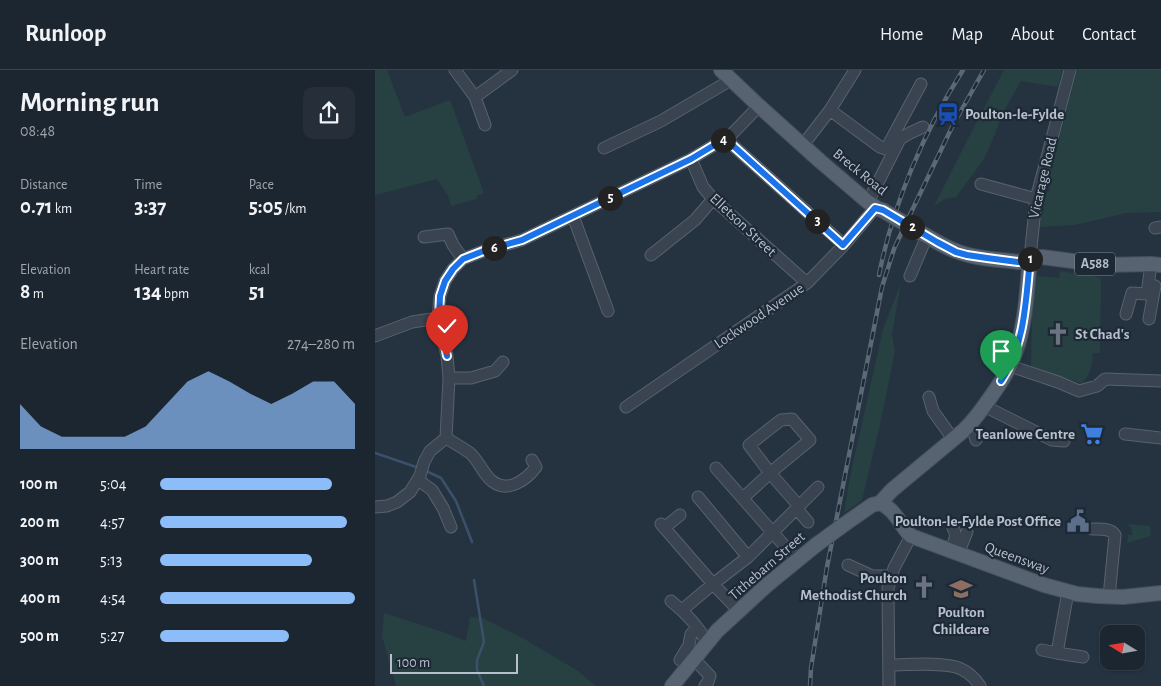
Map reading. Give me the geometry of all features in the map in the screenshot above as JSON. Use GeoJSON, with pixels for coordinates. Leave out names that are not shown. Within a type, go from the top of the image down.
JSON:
{"type":"FeatureCollection","features":[{"type":"Feature","properties":{"kind":"main road","name":"Breck Road"},"geometry":{"type":"LineString","coordinates":[[725,74],[803,146],[875,207],[956,252],[1018,262],[1030,258]]}},
{"type":"Feature","properties":{"kind":"main road","name":"A588"},"geometry":{"type":"LineString","coordinates":[[1030,258],[1042,257],[1103,264],[1157,264]]}},
{"type":"Feature","properties":{"kind":"main road","name":"Tithebarn Street"},"geometry":{"type":"LineString","coordinates":[[672,686],[687,659],[767,585],[797,559],[872,505],[886,506],[896,486],[962,431],[985,406],[1005,376],[1016,352],[1020,338],[1030,258]]}},
{"type":"Feature","properties":{"kind":"main road"},"geometry":{"type":"LineString","coordinates":[[886,506],[911,536]]}},
{"type":"Feature","properties":{"kind":"main road","name":"Queensway"},"geometry":{"type":"LineString","coordinates":[[911,536],[1043,585],[1068,592],[1109,597],[1161,593]]}},
{"type":"Feature","properties":{"kind":"street"},"geometry":{"type":"LineString","coordinates":[[455,70],[475,97],[485,126]]}},
{"type":"Feature","properties":{"kind":"street"},"geometry":{"type":"LineString","coordinates":[[475,97],[513,70]]}},
{"type":"Feature","properties":{"kind":"street"},"geometry":{"type":"LineString","coordinates":[[803,146],[830,110],[855,70]]}},
{"type":"Feature","properties":{"kind":"street","name":"Vicarage Road"},"geometry":{"type":"LineString","coordinates":[[1030,258],[1036,199],[1070,70]]}},
{"type":"Feature","properties":{"kind":"street"},"geometry":{"type":"LineString","coordinates":[[604,148],[661,121],[724,84],[725,74]]}},
{"type":"Feature","properties":{"kind":"street"},"geometry":{"type":"LineString","coordinates":[[830,110],[880,147],[886,149],[921,84]]}},
{"type":"Feature","properties":{"kind":"street"},"geometry":{"type":"LineString","coordinates":[[375,507],[387,506],[397,502],[410,492],[419,478],[430,451],[446,438],[449,378],[447,356],[439,318],[440,296],[445,281],[453,269],[463,259],[486,250],[522,240],[691,159],[731,135],[759,106]]}},
{"type":"Feature","properties":{"kind":"street","name":"Lockwood Avenue"},"geometry":{"type":"LineString","coordinates":[[626,407],[807,283],[875,207],[900,139],[923,127]]}},
{"type":"Feature","properties":{"kind":"street"},"geometry":{"type":"LineString","coordinates":[[726,138],[843,245]]}},
{"type":"Feature","properties":{"kind":"street","name":"Elletson Street"},"geometry":{"type":"LineString","coordinates":[[691,159],[703,187],[713,199],[807,283]]}},
{"type":"Feature","properties":{"kind":"street"},"geometry":{"type":"LineString","coordinates":[[981,184],[1036,199]]}},
{"type":"Feature","properties":{"kind":"street"},"geometry":{"type":"LineString","coordinates":[[651,255],[695,220],[713,199]]}},
{"type":"Feature","properties":{"kind":"street"},"geometry":{"type":"LineString","coordinates":[[573,216],[608,311]]}},
{"type":"Feature","properties":{"kind":"street"},"geometry":{"type":"LineString","coordinates":[[424,237],[448,234],[463,259]]}},
{"type":"Feature","properties":{"kind":"street"},"geometry":{"type":"LineString","coordinates":[[910,276],[924,234]]}},
{"type":"Feature","properties":{"kind":"street"},"geometry":{"type":"LineString","coordinates":[[1126,314],[1132,293],[1147,294],[1157,264]]}},
{"type":"Feature","properties":{"kind":"street"},"geometry":{"type":"LineString","coordinates":[[1149,319],[1157,264]]}},
{"type":"Feature","properties":{"kind":"street"},"geometry":{"type":"LineString","coordinates":[[375,336],[412,322],[439,318]]}},
{"type":"Feature","properties":{"kind":"street"},"geometry":{"type":"LineString","coordinates":[[449,378],[471,378],[495,371],[503,362]]}},
{"type":"Feature","properties":{"kind":"street"},"geometry":{"type":"LineString","coordinates":[[1010,366],[1079,391],[1097,386],[1105,379],[1161,381]]}},
{"type":"Feature","properties":{"kind":"street"},"geometry":{"type":"LineString","coordinates":[[495,371],[504,380]]}},
{"type":"Feature","properties":{"kind":"street"},"geometry":{"type":"LineString","coordinates":[[929,397],[933,411],[962,431]]}},
{"type":"Feature","properties":{"kind":"street"},"geometry":{"type":"LineString","coordinates":[[985,406],[1052,440],[1064,442]]}},
{"type":"Feature","properties":{"kind":"street"},"geometry":{"type":"LineString","coordinates":[[743,498],[770,473],[810,440],[792,420],[781,420],[749,445],[770,473],[798,507],[808,522]]}},
{"type":"Feature","properties":{"kind":"street"},"geometry":{"type":"LineString","coordinates":[[1125,434],[1161,438]]}},
{"type":"Feature","properties":{"kind":"street"},"geometry":{"type":"LineString","coordinates":[[446,438],[471,454],[492,481],[502,486],[512,486],[522,481],[539,465]]}},
{"type":"Feature","properties":{"kind":"street"},"geometry":{"type":"LineString","coordinates":[[716,468],[797,559]]}},
{"type":"Feature","properties":{"kind":"street"},"geometry":{"type":"LineString","coordinates":[[419,478],[432,490],[443,508],[451,527]]}},
{"type":"Feature","properties":{"kind":"street"},"geometry":{"type":"LineString","coordinates":[[682,610],[748,557],[818,487]]}},
{"type":"Feature","properties":{"kind":"street"},"geometry":{"type":"LineString","coordinates":[[698,497],[748,557]]}},
{"type":"Feature","properties":{"kind":"street"},"geometry":{"type":"LineString","coordinates":[[680,515],[662,526],[739,611]]}},
{"type":"Feature","properties":{"kind":"street"},"geometry":{"type":"LineString","coordinates":[[953,528],[956,533],[954,552]]}},
{"type":"Feature","properties":{"kind":"street"},"geometry":{"type":"LineString","coordinates":[[1093,529],[1110,530],[1115,535],[1109,597]]}},
{"type":"Feature","properties":{"kind":"street"},"geometry":{"type":"LineString","coordinates":[[954,552],[967,532]]}},
{"type":"Feature","properties":{"kind":"street"},"geometry":{"type":"LineString","coordinates":[[889,686],[888,595],[891,577],[911,536]]}},
{"type":"Feature","properties":{"kind":"street"},"geometry":{"type":"LineString","coordinates":[[848,565],[872,576],[891,577]]}},
{"type":"Feature","properties":{"kind":"street"},"geometry":{"type":"LineString","coordinates":[[1057,652],[1068,592]]}},
{"type":"Feature","properties":{"kind":"street"},"geometry":{"type":"LineString","coordinates":[[671,601],[682,610],[707,642]]}},
{"type":"Feature","properties":{"kind":"street"},"geometry":{"type":"LineString","coordinates":[[697,628],[691,634],[687,659],[710,676],[705,686]]}},
{"type":"Feature","properties":{"kind":"street"},"geometry":{"type":"LineString","coordinates":[[1042,650],[1083,657]]}},
{"type":"Feature","properties":{"kind":"street"},"geometry":{"type":"LineString","coordinates":[[889,665],[957,667],[975,678],[980,686]]}},
{"type":"Feature","properties":{"kind":"green space"},"geometry":{"type":"Polygon","coordinates":[[[375,70],[387,70],[405,117],[450,100],[484,193],[477,196],[477,199],[451,206],[448,196],[437,179],[375,195],[375,70]]]}},
{"type":"Feature","properties":{"kind":"green space"},"geometry":{"type":"Polygon","coordinates":[[[1004,70],[1062,70],[1058,87],[1021,81],[1003,112],[984,159],[956,197],[945,199],[934,206],[972,131],[1004,70]]]}},
{"type":"Feature","properties":{"kind":"green space"},"geometry":{"type":"Polygon","coordinates":[[[1077,70],[1161,70],[1161,212],[1126,213],[1075,225],[1040,227],[1046,193],[1049,191],[1050,186],[1048,183],[1077,70]]]}},
{"type":"Feature","properties":{"kind":"green space"},"geometry":{"type":"Polygon","coordinates":[[[1060,271],[1089,273],[1088,275],[1101,278],[1100,353],[1093,353],[1091,369],[1082,383],[1031,369],[1032,314],[1037,276],[1059,278],[1060,271]]]}},
{"type":"Feature","properties":{"kind":"green space"},"geometry":{"type":"Polygon","coordinates":[[[901,283],[892,334],[895,351],[862,500],[844,513],[850,477],[883,329],[901,283]]]}},
{"type":"Feature","properties":{"kind":"green space"},"geometry":{"type":"Polygon","coordinates":[[[1127,524],[1150,526],[1151,536],[1127,543],[1128,535],[1132,534],[1130,526],[1127,524]]]}},
{"type":"Feature","properties":{"kind":"green space"},"geometry":{"type":"Polygon","coordinates":[[[384,613],[466,641],[470,617],[483,618],[526,640],[578,671],[596,686],[396,686],[382,636],[384,613]]]}},
{"type":"Feature","properties":{"kind":"waterway"},"geometry":{"type":"LineString","coordinates":[[375,453],[419,468]]}},
{"type":"Feature","properties":{"kind":"waterway"},"geometry":{"type":"LineString","coordinates":[[426,471],[441,478],[456,501],[472,542]]}},
{"type":"Feature","properties":{"kind":"waterway"},"geometry":{"type":"LineString","coordinates":[[474,580],[484,642],[477,660],[477,670],[484,686]]}},
{"type":"Feature","properties":{"kind":"railway"},"geometry":{"type":"LineString","coordinates":[[879,275],[901,195],[935,118],[963,70]]}},
{"type":"Feature","properties":{"kind":"railway"},"geometry":{"type":"LineString","coordinates":[[810,686],[811,668],[827,567],[882,287],[894,249],[905,225],[953,125],[984,70]]}},
{"type":"Feature","properties":{"kind":"place","name":"Poulton-le-Fylde"},"geometry":{"type":"Point","coordinates":[948,114]}},
{"type":"Feature","properties":{"kind":"place","name":"St Chad's"},"geometry":{"type":"Point","coordinates":[1058,334]}},
{"type":"Feature","properties":{"kind":"place","name":"Teanlowe Centre"},"geometry":{"type":"Point","coordinates":[1092,434]}},
{"type":"Feature","properties":{"kind":"place","name":"Poulton-le-Fylde Post Office"},"geometry":{"type":"Point","coordinates":[1078,521]}},
{"type":"Feature","properties":{"kind":"place","name":"Poulton Methodist Church"},"geometry":{"type":"Point","coordinates":[924,587]}},
{"type":"Feature","properties":{"kind":"place","name":"Poulton Childcare"},"geometry":{"type":"Point","coordinates":[961,589]}},
{"type":"Feature","properties":{"kind":"route"},"geometry":{"type":"LineString","coordinates":[[447,356],[439,318],[440,296],[445,281],[463,259],[486,250],[522,240],[691,159],[726,138],[843,245],[875,208],[883,210],[956,252],[1018,262],[1030,258],[1020,338],[1012,363],[1001,381]]}}]}
